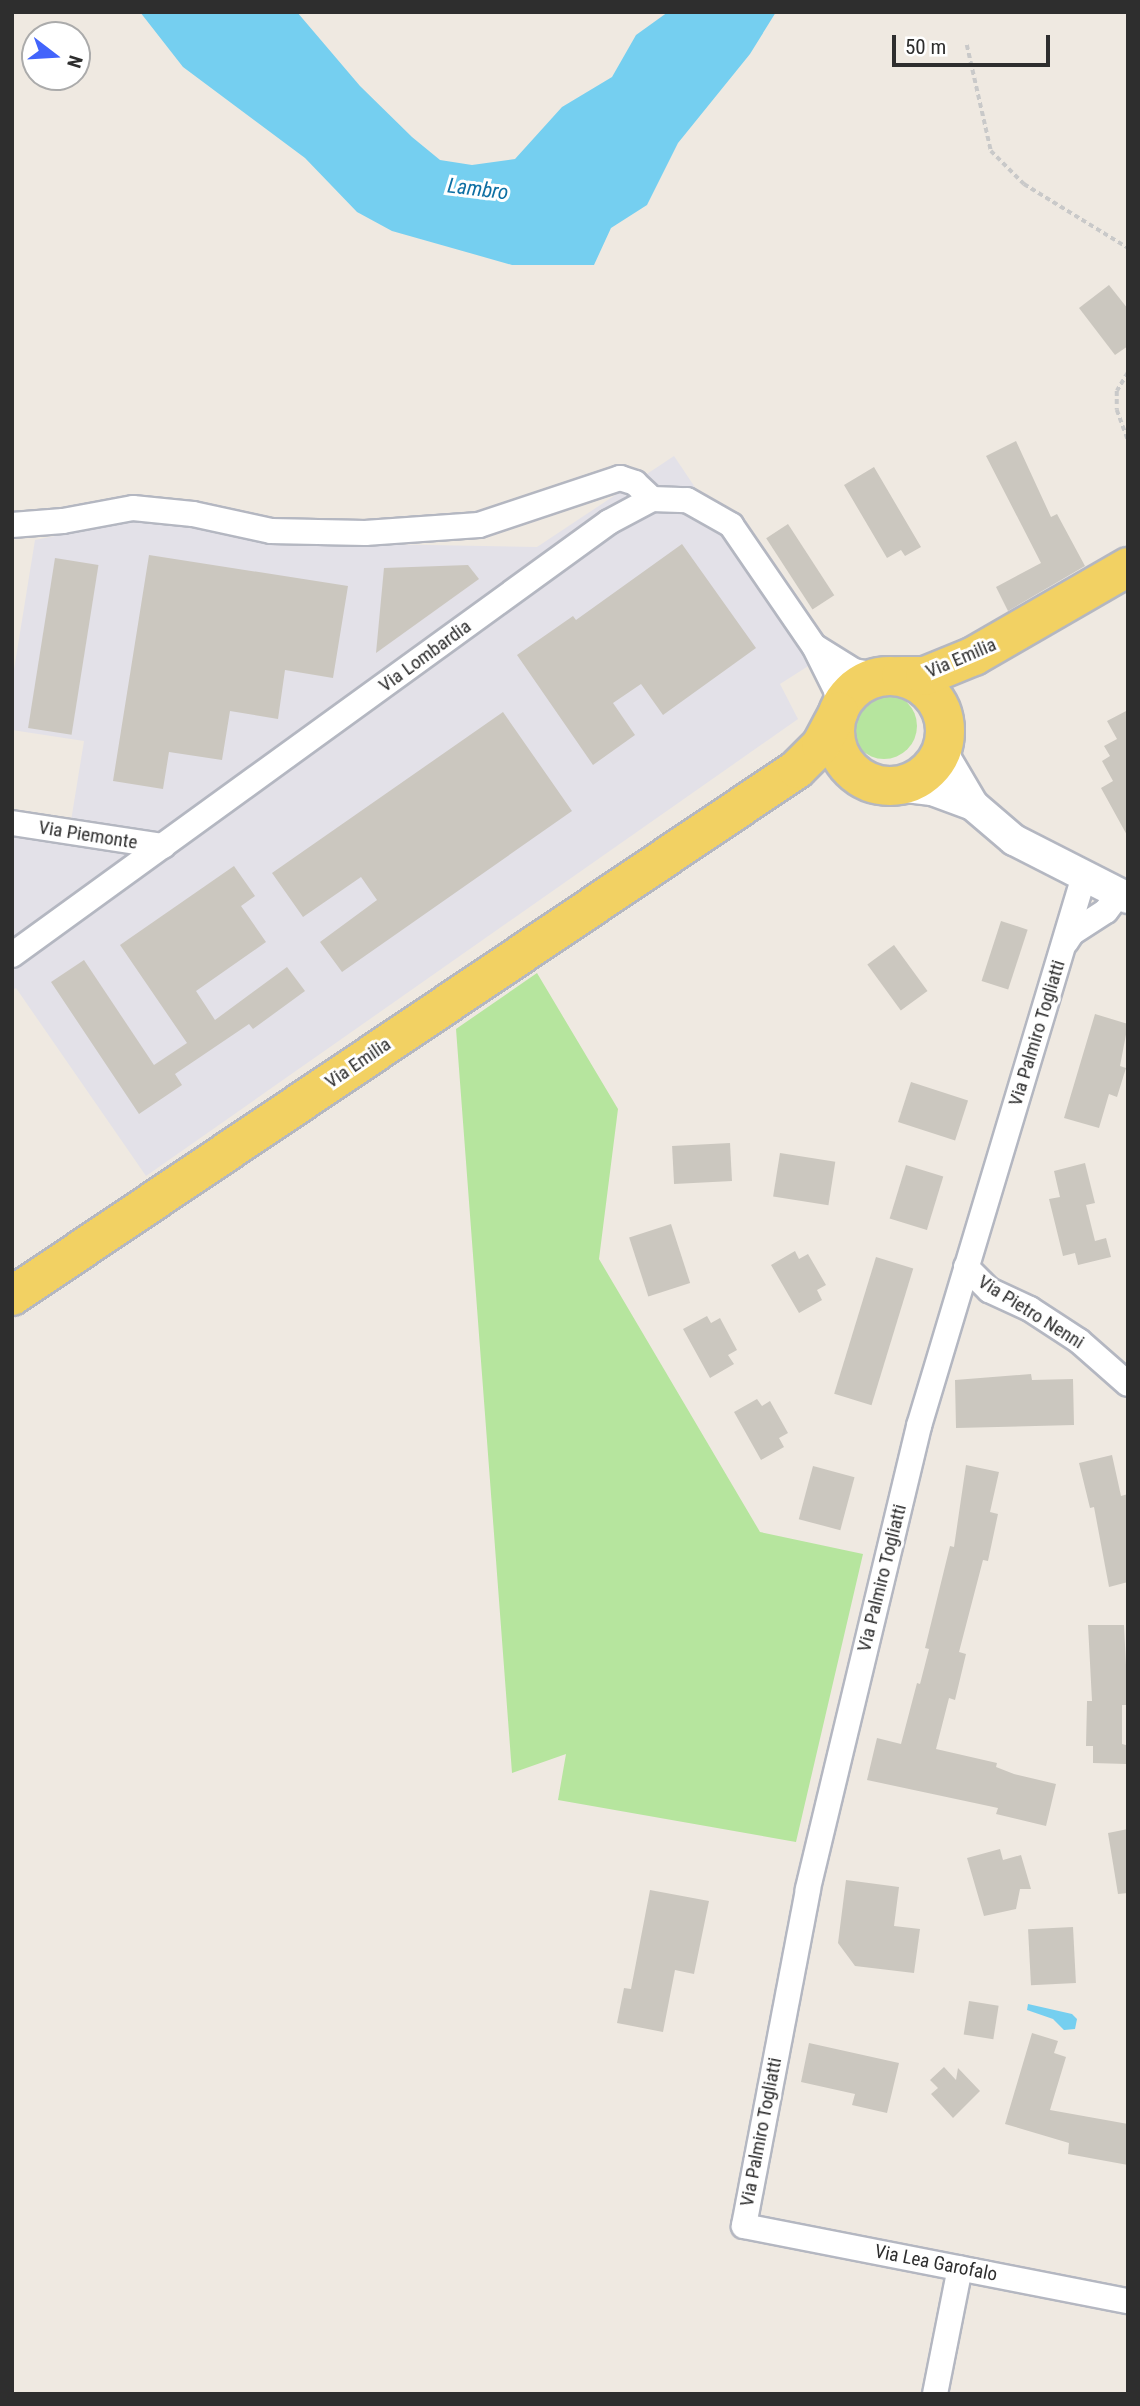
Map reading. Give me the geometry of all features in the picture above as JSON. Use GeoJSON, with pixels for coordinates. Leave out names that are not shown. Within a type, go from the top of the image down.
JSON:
{"type":"FeatureCollection","features":[{"type":"Feature","properties":{"kind":"main road","name":"Via Emilia"},"geometry":{"type":"LineString","coordinates":[[892,676],[934,673],[1019,632],[1128,567]]}},
{"type":"Feature","properties":{"kind":"main road","name":"Via Emilia"},"geometry":{"type":"LineString","coordinates":[[945,739],[953,708],[968,680],[1019,632]]}},
{"type":"Feature","properties":{"kind":"main road"},"geometry":{"type":"LineString","coordinates":[[892,676],[933,695],[943,712],[945,739],[929,771],[884,784],[851,770],[838,750],[835,735],[839,711],[856,687],[892,676]]}},
{"type":"Feature","properties":{"kind":"main road","name":"Via Emilia"},"geometry":{"type":"LineString","coordinates":[[12,1296],[804,764],[821,745],[839,711]]}},
{"type":"Feature","properties":{"kind":"main road","name":"Via Emilia"},"geometry":{"type":"LineString","coordinates":[[704,832],[817,783],[846,777],[884,784]]}},
{"type":"Feature","properties":{"kind":"street"},"geometry":{"type":"LineString","coordinates":[[12,525],[64,522],[133,508],[193,514],[271,531],[365,533],[479,525],[620,478],[635,483],[652,499]]}},
{"type":"Feature","properties":{"kind":"street","name":"Via Lombardia"},"geometry":{"type":"LineString","coordinates":[[12,955],[609,522],[652,499],[687,500],[709,509],[731,525],[814,646],[836,690],[839,711]]}},
{"type":"Feature","properties":{"kind":"street","name":"Via Lombardia"},"geometry":{"type":"LineString","coordinates":[[814,646],[839,664],[892,676]]}},
{"type":"Feature","properties":{"kind":"street"},"geometry":{"type":"LineString","coordinates":[[945,739],[946,759],[973,805],[1014,840],[1123,896]]}},
{"type":"Feature","properties":{"kind":"street"},"geometry":{"type":"LineString","coordinates":[[884,784],[932,790],[973,805]]}},
{"type":"Feature","properties":{"kind":"street","name":"Via Piemonte"},"geometry":{"type":"LineString","coordinates":[[12,823],[163,846]]}},
{"type":"Feature","properties":{"kind":"street","name":"Via Palmiro Togliatti"},"geometry":{"type":"LineString","coordinates":[[744,2225],[828,1799],[919,1426],[1084,876]]}},
{"type":"Feature","properties":{"kind":"street","name":"Via Palmiro Togliatti"},"geometry":{"type":"LineString","coordinates":[[1066,942],[1072,933],[1106,911],[1123,896]]}},
{"type":"Feature","properties":{"kind":"street","name":"Via Pietro Nenni"},"geometry":{"type":"LineString","coordinates":[[965,1267],[989,1290],[1079,1340],[1128,1384]]}},
{"type":"Feature","properties":{"kind":"street","name":"Via Lea Garofalo"},"geometry":{"type":"LineString","coordinates":[[744,2225],[1128,2301]]}},
{"type":"Feature","properties":{"kind":"street"},"geometry":{"type":"LineString","coordinates":[[935,2394],[960,2268]]}},
{"type":"Feature","properties":{"kind":"path"},"geometry":{"type":"LineString","coordinates":[[967,45],[991,151],[1024,184],[1128,248]]}},
{"type":"Feature","properties":{"kind":"path"},"geometry":{"type":"LineString","coordinates":[[1128,373],[1117,391],[1117,410],[1128,440]]}},
{"type":"Feature","properties":{"kind":"shaded area"},"geometry":{"type":"Polygon","coordinates":[[[674,456],[813,663],[780,684],[798,719],[146,1176],[16,988],[12,990],[12,819],[70,827],[84,741],[12,730],[12,682],[35,540],[142,519],[266,542],[537,547],[674,456]]]}},
{"type":"Feature","properties":{"kind":"green space"},"geometry":{"type":"Polygon","coordinates":[[[877,693],[891,693],[903,698],[912,707],[917,726],[915,739],[908,750],[891,759],[877,759],[865,754],[856,745],[851,733],[851,719],[856,707],[865,698],[877,693]]]}},
{"type":"Feature","properties":{"kind":"green space"},"geometry":{"type":"Polygon","coordinates":[[[537,973],[618,1109],[599,1259],[760,1532],[863,1554],[796,1842],[558,1800],[566,1754],[512,1773],[456,1029],[537,973]]]}},
{"type":"Feature","properties":{"kind":"water","name":"Lambro"},"geometry":{"type":"Polygon","coordinates":[[[140,12],[297,12],[360,86],[412,137],[440,160],[472,165],[515,159],[562,107],[612,77],[636,35],[668,12],[776,12],[750,54],[678,143],[647,205],[611,228],[594,265],[512,265],[392,231],[357,212],[305,158],[183,67],[140,12]]]}},
{"type":"Feature","properties":{"kind":"water"},"geometry":{"type":"Polygon","coordinates":[[[1028,2004],[1072,2014],[1077,2019],[1075,2029],[1064,2030],[1053,2019],[1027,2010],[1028,2004]]]}},
{"type":"Feature","properties":{"kind":"building"},"geometry":{"type":"Polygon","coordinates":[[[1109,285],[1128,309],[1128,346],[1115,355],[1079,308],[1109,285]]]}},
{"type":"Feature","properties":{"kind":"building"},"geometry":{"type":"Polygon","coordinates":[[[1016,441],[1051,517],[1057,514],[1085,566],[1008,611],[996,587],[1041,563],[986,456],[1016,441]]]}},
{"type":"Feature","properties":{"kind":"building"},"geometry":{"type":"Polygon","coordinates":[[[874,467],[921,547],[905,556],[901,550],[887,558],[844,485],[874,467]]]}},
{"type":"Feature","properties":{"kind":"building"},"geometry":{"type":"Polygon","coordinates":[[[788,524],[834,595],[812,609],[766,538],[788,524]]]}},
{"type":"Feature","properties":{"kind":"building"},"geometry":{"type":"Polygon","coordinates":[[[682,544],[756,648],[663,715],[641,684],[613,703],[635,735],[593,765],[517,655],[573,616],[576,620],[682,544]]]}},
{"type":"Feature","properties":{"kind":"building"},"geometry":{"type":"Polygon","coordinates":[[[149,555],[348,586],[333,678],[285,670],[278,719],[230,711],[222,760],[169,752],[163,789],[113,781],[149,555]]]}},
{"type":"Feature","properties":{"kind":"building"},"geometry":{"type":"Polygon","coordinates":[[[55,558],[98,565],[72,735],[28,728],[55,558]]]}},
{"type":"Feature","properties":{"kind":"building"},"geometry":{"type":"Polygon","coordinates":[[[468,565],[479,579],[376,653],[384,568],[468,565]]]}},
{"type":"Feature","properties":{"kind":"building"},"geometry":{"type":"Polygon","coordinates":[[[1128,710],[1128,837],[1101,788],[1113,781],[1102,761],[1110,756],[1104,746],[1117,739],[1107,721],[1128,710]]]}},
{"type":"Feature","properties":{"kind":"building"},"geometry":{"type":"Polygon","coordinates":[[[503,712],[572,811],[342,972],[320,942],[377,900],[361,877],[303,917],[272,873],[503,712]]]}},
{"type":"Feature","properties":{"kind":"building"},"geometry":{"type":"Polygon","coordinates":[[[234,866],[255,896],[241,906],[266,942],[196,991],[215,1020],[287,967],[305,991],[253,1029],[249,1024],[175,1074],[182,1085],[139,1114],[51,982],[84,960],[154,1065],[187,1043],[120,945],[234,866]]]}},
{"type":"Feature","properties":{"kind":"building"},"geometry":{"type":"Polygon","coordinates":[[[1001,921],[1028,930],[1008,990],[982,981],[1001,921]]]}},
{"type":"Feature","properties":{"kind":"building"},"geometry":{"type":"Polygon","coordinates":[[[894,945],[928,991],[901,1011],[867,964],[894,945]]]}},
{"type":"Feature","properties":{"kind":"building"},"geometry":{"type":"Polygon","coordinates":[[[1095,1014],[1128,1024],[1120,1066],[1126,1068],[1117,1097],[1109,1094],[1099,1128],[1064,1118],[1095,1014]]]}},
{"type":"Feature","properties":{"kind":"building"},"geometry":{"type":"Polygon","coordinates":[[[911,1082],[968,1101],[955,1140],[898,1122],[911,1082]]]}},
{"type":"Feature","properties":{"kind":"building"},"geometry":{"type":"Polygon","coordinates":[[[730,1143],[732,1181],[674,1184],[672,1146],[730,1143]]]}},
{"type":"Feature","properties":{"kind":"building"},"geometry":{"type":"Polygon","coordinates":[[[780,1153],[835,1162],[828,1205],[773,1196],[780,1153]]]}},
{"type":"Feature","properties":{"kind":"building"},"geometry":{"type":"Polygon","coordinates":[[[1085,1163],[1095,1203],[1086,1205],[1095,1241],[1106,1238],[1111,1257],[1078,1265],[1075,1253],[1063,1256],[1049,1199],[1060,1197],[1054,1171],[1085,1163]]]}},
{"type":"Feature","properties":{"kind":"building"},"geometry":{"type":"Polygon","coordinates":[[[906,1165],[943,1176],[927,1230],[890,1219],[906,1165]]]}},
{"type":"Feature","properties":{"kind":"building"},"geometry":{"type":"Polygon","coordinates":[[[671,1224],[690,1283],[648,1297],[629,1238],[671,1224]]]}},
{"type":"Feature","properties":{"kind":"building"},"geometry":{"type":"Polygon","coordinates":[[[795,1251],[799,1259],[808,1254],[826,1285],[817,1290],[822,1300],[799,1313],[771,1265],[795,1251]]]}},
{"type":"Feature","properties":{"kind":"building"},"geometry":{"type":"Polygon","coordinates":[[[876,1257],[913,1268],[871,1405],[834,1394],[876,1257]]]}},
{"type":"Feature","properties":{"kind":"building"},"geometry":{"type":"Polygon","coordinates":[[[707,1316],[711,1323],[720,1318],[737,1350],[728,1355],[734,1364],[710,1378],[683,1329],[707,1316]]]}},
{"type":"Feature","properties":{"kind":"building"},"geometry":{"type":"Polygon","coordinates":[[[1031,1374],[1032,1380],[1073,1379],[1074,1425],[956,1428],[955,1380],[1031,1374]]]}},
{"type":"Feature","properties":{"kind":"building"},"geometry":{"type":"Polygon","coordinates":[[[757,1399],[762,1406],[770,1401],[788,1433],[779,1438],[784,1447],[761,1460],[734,1412],[757,1399]]]}},
{"type":"Feature","properties":{"kind":"building"},"geometry":{"type":"Polygon","coordinates":[[[1112,1455],[1121,1496],[1128,1494],[1128,1582],[1109,1587],[1094,1507],[1090,1508],[1079,1463],[1112,1455]]]}},
{"type":"Feature","properties":{"kind":"building"},"geometry":{"type":"Polygon","coordinates":[[[966,1465],[999,1472],[990,1512],[998,1514],[988,1561],[983,1560],[959,1652],[966,1654],[955,1700],[949,1698],[936,1749],[997,1763],[996,1767],[1014,1774],[1056,1784],[1046,1826],[996,1814],[998,1808],[867,1780],[877,1738],[901,1744],[917,1683],[920,1684],[929,1649],[925,1648],[950,1546],[954,1547],[966,1465]]]}},
{"type":"Feature","properties":{"kind":"building"},"geometry":{"type":"Polygon","coordinates":[[[813,1466],[855,1477],[840,1530],[799,1519],[813,1466]]]}},
{"type":"Feature","properties":{"kind":"building"},"geometry":{"type":"Polygon","coordinates":[[[1088,1625],[1124,1625],[1128,1705],[1122,1705],[1122,1744],[1126,1745],[1126,1764],[1093,1763],[1093,1746],[1086,1746],[1087,1701],[1092,1701],[1088,1625]]]}},
{"type":"Feature","properties":{"kind":"building"},"geometry":{"type":"Polygon","coordinates":[[[1128,1829],[1128,1893],[1118,1894],[1108,1833],[1128,1829]]]}},
{"type":"Feature","properties":{"kind":"building"},"geometry":{"type":"Polygon","coordinates":[[[1000,1849],[1003,1860],[1021,1855],[1031,1889],[1020,1889],[1016,1909],[984,1916],[967,1858],[1000,1849]]]}},
{"type":"Feature","properties":{"kind":"building"},"geometry":{"type":"Polygon","coordinates":[[[846,1880],[899,1887],[894,1926],[920,1929],[914,1973],[855,1966],[838,1943],[846,1880]]]}},
{"type":"Feature","properties":{"kind":"building"},"geometry":{"type":"Polygon","coordinates":[[[650,1890],[709,1901],[694,1974],[675,1970],[663,2032],[617,2023],[624,1988],[631,1989],[650,1890]]]}},
{"type":"Feature","properties":{"kind":"building"},"geometry":{"type":"Polygon","coordinates":[[[1073,1927],[1076,1983],[1031,1985],[1028,1929],[1073,1927]]]}},
{"type":"Feature","properties":{"kind":"building"},"geometry":{"type":"Polygon","coordinates":[[[969,2001],[999,2006],[993,2039],[964,2035],[969,2001]]]}},
{"type":"Feature","properties":{"kind":"building"},"geometry":{"type":"Polygon","coordinates":[[[1032,2033],[1058,2041],[1054,2053],[1066,2057],[1050,2110],[1128,2124],[1128,2165],[1068,2154],[1069,2143],[1005,2124],[1032,2033]]]}},
{"type":"Feature","properties":{"kind":"building"},"geometry":{"type":"Polygon","coordinates":[[[809,2043],[899,2063],[887,2113],[852,2105],[855,2094],[801,2082],[809,2043]]]}},
{"type":"Feature","properties":{"kind":"building"},"geometry":{"type":"Polygon","coordinates":[[[944,2067],[956,2080],[958,2068],[980,2091],[953,2118],[931,2094],[938,2088],[930,2080],[944,2067]]]}}]}
